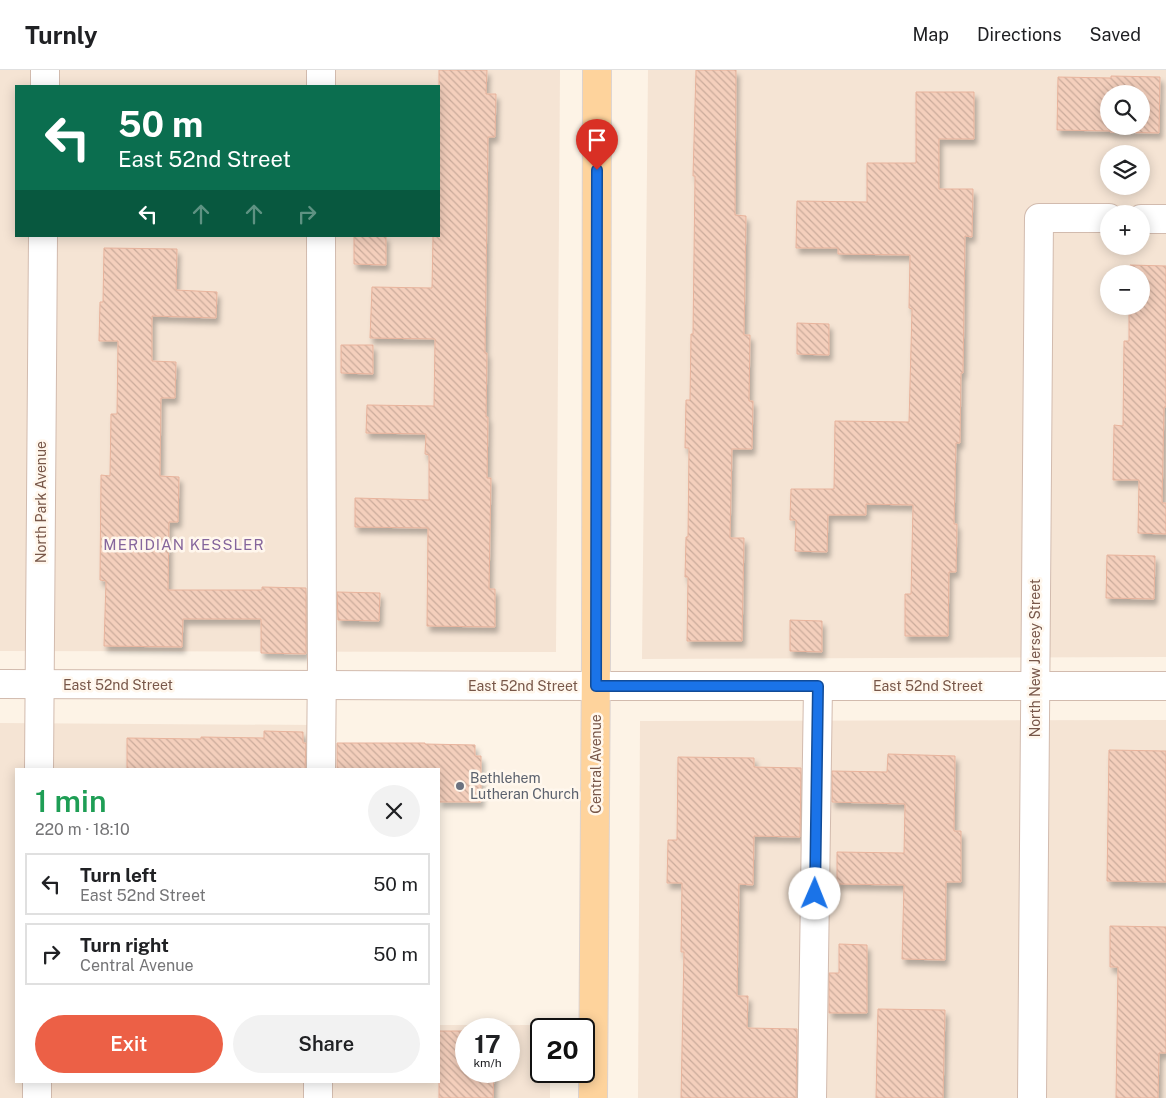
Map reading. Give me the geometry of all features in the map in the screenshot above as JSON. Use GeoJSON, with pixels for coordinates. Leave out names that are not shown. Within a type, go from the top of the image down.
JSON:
{"type":"FeatureCollection","features":[{"type":"Feature","properties":{"kind":"main road","name":"Central Avenue"},"geometry":{"type":"LineString","coordinates":[[593,1098],[597,70]]}},
{"type":"Feature","properties":{"kind":"street"},"geometry":{"type":"LineString","coordinates":[[45,70],[45,85]]}},
{"type":"Feature","properties":{"kind":"street"},"geometry":{"type":"LineString","coordinates":[[321,70],[321,85]]}},
{"type":"Feature","properties":{"kind":"street","name":"North New Jersey Street"},"geometry":{"type":"LineString","coordinates":[[1032,1098],[1039,218],[1100,218]]}},
{"type":"Feature","properties":{"kind":"street"},"geometry":{"type":"LineString","coordinates":[[1150,218],[1166,218]]}},
{"type":"Feature","properties":{"kind":"street","name":"North Park Avenue"},"geometry":{"type":"LineString","coordinates":[[40,768],[43,237]]}},
{"type":"Feature","properties":{"kind":"street"},"geometry":{"type":"LineString","coordinates":[[321,237],[321,768]]}},
{"type":"Feature","properties":{"kind":"street","name":"East 52nd Street"},"geometry":{"type":"LineString","coordinates":[[0,684],[1166,686]]}},
{"type":"Feature","properties":{"kind":"street"},"geometry":{"type":"LineString","coordinates":[[812,1098],[818,686]]}},
{"type":"Feature","properties":{"kind":"street"},"geometry":{"type":"LineString","coordinates":[[37,1098],[38,1083]]}},
{"type":"Feature","properties":{"kind":"street"},"geometry":{"type":"LineString","coordinates":[[318,1083],[318,1098]]}},
{"type":"Feature","properties":{"kind":"shaded area"},"geometry":{"type":"Polygon","coordinates":[[[0,70],[560,70],[556,652],[0,651],[0,70]]]}},
{"type":"Feature","properties":{"kind":"shaded area"},"geometry":{"type":"Polygon","coordinates":[[[648,70],[1166,70],[1166,657],[642,659],[648,70]]]}},
{"type":"Feature","properties":{"kind":"shaded area"},"geometry":{"type":"Polygon","coordinates":[[[1166,720],[1166,1098],[638,1098],[640,721],[1166,720]]]}},
{"type":"Feature","properties":{"kind":"shaded area"},"geometry":{"type":"Polygon","coordinates":[[[0,723],[315,725],[314,768],[15,768],[15,1083],[440,1083],[440,1025],[455,1025],[455,1083],[520,1083],[520,1025],[530,1025],[530,1083],[550,1083],[550,1098],[0,1098],[0,723]]]}},
{"type":"Feature","properties":{"kind":"building"},"geometry":{"type":"Polygon","coordinates":[[[439,70],[487,70],[486,94],[496,94],[495,137],[488,137],[485,353],[487,353],[487,478],[491,478],[489,589],[495,589],[495,627],[427,626],[428,528],[355,527],[355,498],[429,500],[429,455],[425,454],[426,434],[366,433],[367,405],[434,406],[435,339],[370,338],[372,287],[432,288],[433,237],[440,237],[439,70]]]}},
{"type":"Feature","properties":{"kind":"building"},"geometry":{"type":"Polygon","coordinates":[[[696,70],[736,70],[735,215],[746,216],[744,335],[750,335],[749,401],[753,401],[752,449],[732,449],[730,538],[744,538],[742,641],[687,641],[688,577],[685,577],[686,537],[688,537],[689,448],[685,448],[686,400],[690,400],[691,334],[693,334],[695,176],[693,176],[696,70]]]}},
{"type":"Feature","properties":{"kind":"building"},"geometry":{"type":"Polygon","coordinates":[[[1058,77],[1160,77],[1159,133],[1150,133],[1150,85],[1100,85],[1100,131],[1057,130],[1058,77]]]}},
{"type":"Feature","properties":{"kind":"building"},"geometry":{"type":"Polygon","coordinates":[[[916,92],[974,92],[974,139],[939,139],[939,189],[973,189],[972,237],[965,236],[960,443],[956,443],[954,524],[957,524],[956,572],[949,572],[948,636],[905,636],[905,594],[911,594],[913,505],[866,504],[866,515],[828,515],[827,552],[795,551],[796,520],[790,520],[791,489],[834,489],[835,421],[909,422],[912,309],[909,308],[910,255],[838,254],[838,248],[796,248],[797,201],[867,202],[867,163],[916,163],[916,92]]]}},
{"type":"Feature","properties":{"kind":"building"},"geometry":{"type":"Polygon","coordinates":[[[354,237],[386,237],[386,265],[354,264],[354,237]]]}},
{"type":"Feature","properties":{"kind":"building"},"geometry":{"type":"Polygon","coordinates":[[[104,248],[177,249],[176,290],[217,292],[216,318],[152,316],[152,361],[176,362],[175,398],[161,398],[160,476],[179,477],[178,522],[169,522],[168,590],[262,590],[262,587],[306,588],[306,654],[261,653],[261,619],[183,619],[182,647],[104,646],[106,581],[100,580],[101,475],[110,476],[111,414],[117,414],[118,341],[99,341],[100,302],[103,302],[104,248]]]}},
{"type":"Feature","properties":{"kind":"building"},"geometry":{"type":"Polygon","coordinates":[[[1150,266],[1166,266],[1166,407],[1164,407],[1162,503],[1166,503],[1166,534],[1138,533],[1139,480],[1113,480],[1114,425],[1123,426],[1124,341],[1129,341],[1129,315],[1150,315],[1150,266]]]}},
{"type":"Feature","properties":{"kind":"building"},"geometry":{"type":"Polygon","coordinates":[[[797,323],[829,324],[829,355],[797,354],[797,323]]]}},
{"type":"Feature","properties":{"kind":"building"},"geometry":{"type":"Polygon","coordinates":[[[341,345],[373,345],[373,374],[341,373],[341,345]]]}},
{"type":"Feature","properties":{"kind":"building"},"geometry":{"type":"Polygon","coordinates":[[[1107,555],[1155,556],[1154,599],[1106,598],[1107,555]]]}},
{"type":"Feature","properties":{"kind":"building"},"geometry":{"type":"Polygon","coordinates":[[[337,592],[380,593],[379,621],[338,620],[337,592]]]}},
{"type":"Feature","properties":{"kind":"building"},"geometry":{"type":"Polygon","coordinates":[[[790,620],[822,621],[822,652],[790,651],[790,620]]]}},
{"type":"Feature","properties":{"kind":"building"},"geometry":{"type":"Polygon","coordinates":[[[264,731],[303,732],[303,743],[306,743],[305,768],[127,768],[127,738],[264,738],[264,731]]]}},
{"type":"Feature","properties":{"kind":"building","name":"Bethlehem Lutheran Church"},"geometry":{"type":"Polygon","coordinates":[[[337,743],[475,745],[475,756],[481,756],[481,802],[440,802],[440,768],[337,768],[337,743]]]}},
{"type":"Feature","properties":{"kind":"building"},"geometry":{"type":"Polygon","coordinates":[[[1109,750],[1166,751],[1166,882],[1107,881],[1109,750]]]}},
{"type":"Feature","properties":{"kind":"building"},"geometry":{"type":"Polygon","coordinates":[[[888,754],[955,756],[954,831],[961,831],[961,882],[946,882],[945,960],[902,959],[904,885],[837,884],[837,852],[904,853],[905,804],[832,802],[832,771],[887,772],[888,754]]]}},
{"type":"Feature","properties":{"kind":"building"},"geometry":{"type":"Polygon","coordinates":[[[678,757],[754,758],[754,767],[801,768],[800,837],[754,836],[753,885],[739,884],[737,996],[748,996],[747,1028],[797,1029],[796,1098],[681,1098],[684,952],[681,952],[682,883],[667,883],[668,840],[677,840],[678,757]]]}},
{"type":"Feature","properties":{"kind":"building"},"geometry":{"type":"Polygon","coordinates":[[[1110,926],[1166,927],[1166,1053],[1159,1053],[1158,1098],[1116,1098],[1118,967],[1110,967],[1110,926]]]}},
{"type":"Feature","properties":{"kind":"building"},"geometry":{"type":"Polygon","coordinates":[[[839,944],[867,945],[867,1013],[829,1013],[829,973],[839,973],[839,944]]]}},
{"type":"Feature","properties":{"kind":"building"},"geometry":{"type":"Polygon","coordinates":[[[878,1009],[945,1010],[943,1098],[876,1098],[878,1009]]]}},
{"type":"Feature","properties":{"kind":"building"},"geometry":{"type":"Polygon","coordinates":[[[440,1031],[455,1031],[455,1083],[494,1083],[493,1098],[439,1098],[440,1031]]]}},
{"type":"Feature","properties":{"kind":"place","name":"Bethlehem Lutheran Church"},"geometry":{"type":"Point","coordinates":[460,786]}},
{"type":"Feature","properties":{"kind":"district","name":"MERIDIAN KESSLER"},"geometry":{"type":"Point","coordinates":[184,545]}},
{"type":"Feature","properties":{"kind":"route"},"geometry":{"type":"LineString","coordinates":[[597,170],[596,686],[818,686],[815,894]]}}]}
